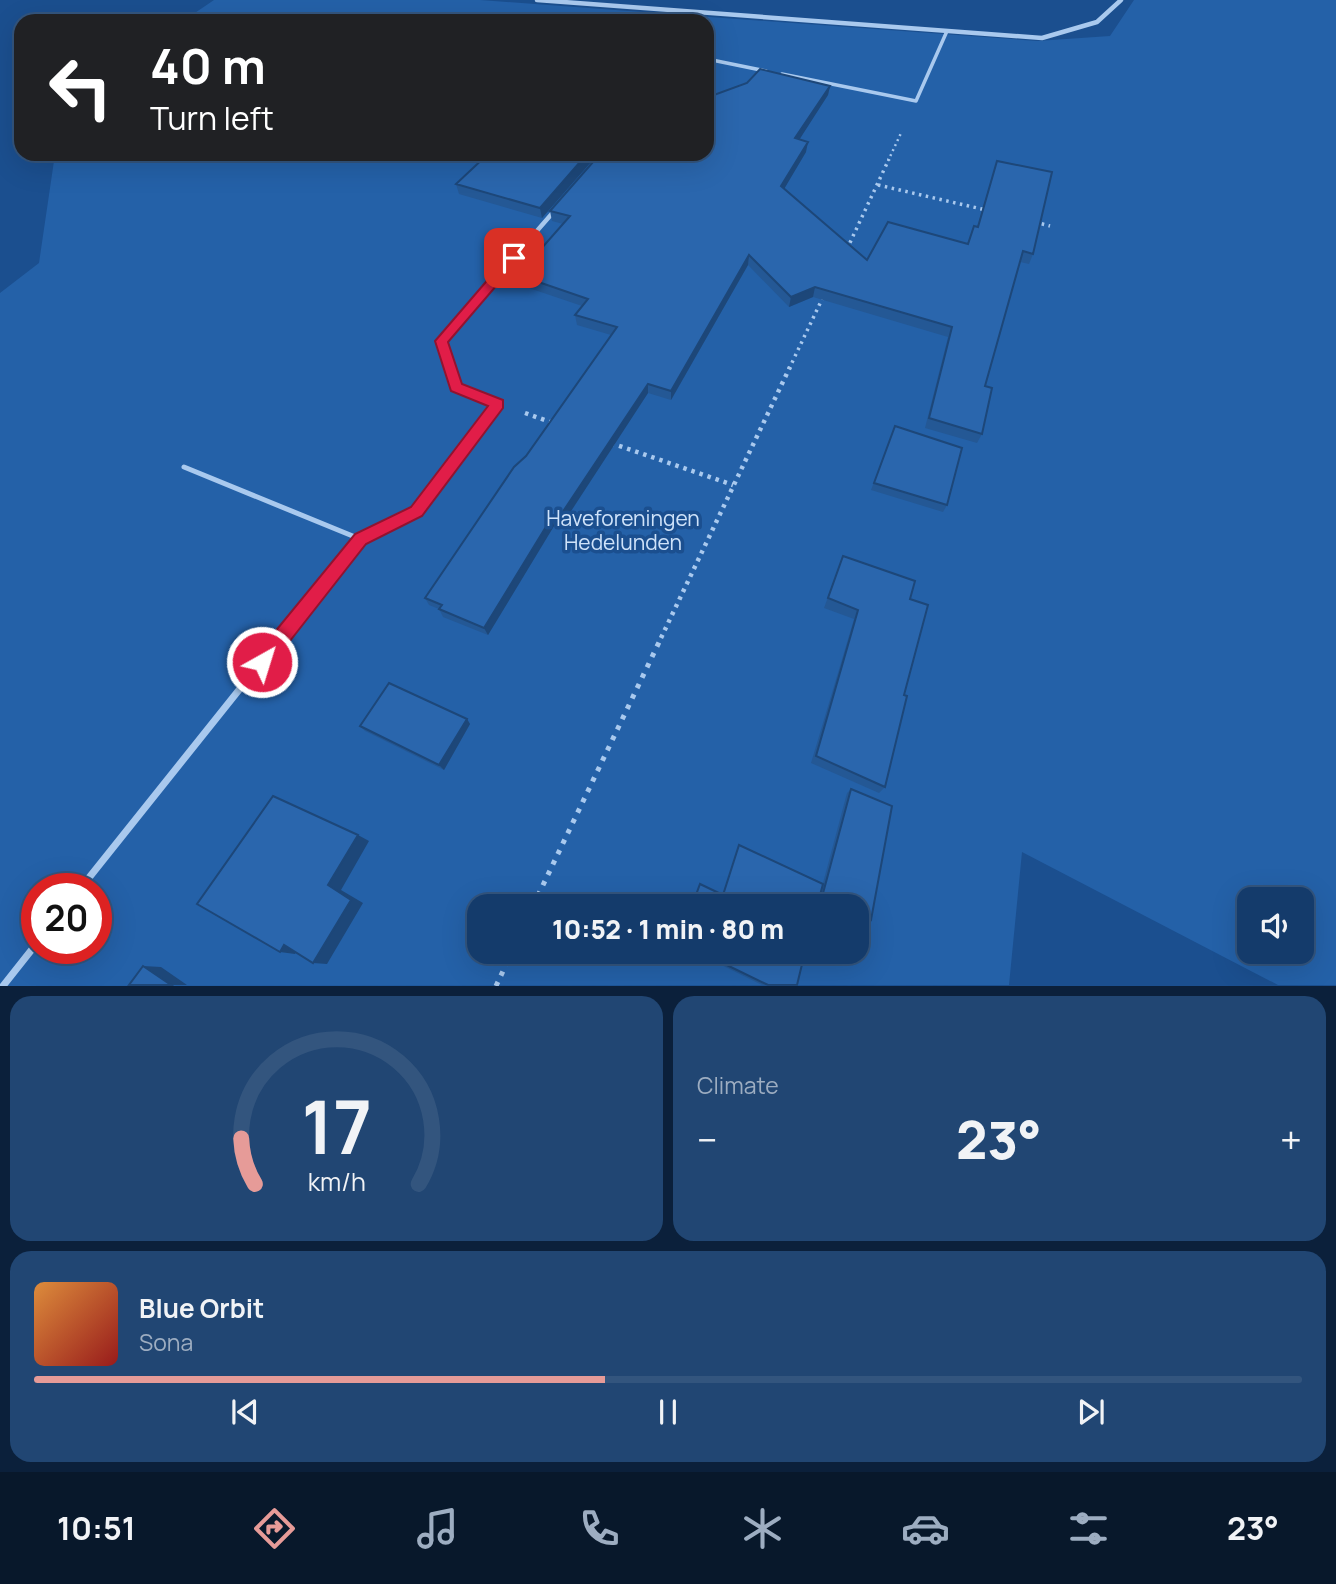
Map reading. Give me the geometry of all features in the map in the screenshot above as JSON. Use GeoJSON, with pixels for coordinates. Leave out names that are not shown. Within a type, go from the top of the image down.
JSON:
{"type":"FeatureCollection","features":[{"type":"Feature","properties":{"kind":"street"},"geometry":{"type":"LineString","coordinates":[[537,0],[1042,38],[1085,29],[1113,14],[1121,0]]}},
{"type":"Feature","properties":{"kind":"lane"},"geometry":{"type":"LineString","coordinates":[[714,60],[916,101],[947,31]]}},
{"type":"Feature","properties":{"kind":"lane"},"geometry":{"type":"LineString","coordinates":[[93,873],[360,539],[417,512],[498,404],[456,387],[441,341],[559,206]]}},
{"type":"Feature","properties":{"kind":"lane"},"geometry":{"type":"LineString","coordinates":[[184,467],[360,539]]}},
{"type":"Feature","properties":{"kind":"lane"},"geometry":{"type":"LineString","coordinates":[[3,985],[21,963]]}},
{"type":"Feature","properties":{"kind":"path"},"geometry":{"type":"LineString","coordinates":[[845,254],[916,101]]}},
{"type":"Feature","properties":{"kind":"path"},"geometry":{"type":"LineString","coordinates":[[878,185],[997,213]]}},
{"type":"Feature","properties":{"kind":"path"},"geometry":{"type":"LineString","coordinates":[[1023,219],[1050,226]]}},
{"type":"Feature","properties":{"kind":"path"},"geometry":{"type":"LineString","coordinates":[[539,894],[827,290]]}},
{"type":"Feature","properties":{"kind":"path"},"geometry":{"type":"LineString","coordinates":[[498,404],[563,426]]}},
{"type":"Feature","properties":{"kind":"path"},"geometry":{"type":"LineString","coordinates":[[602,440],[733,485]]}},
{"type":"Feature","properties":{"kind":"path"},"geometry":{"type":"LineString","coordinates":[[496,985],[506,964]]}},
{"type":"Feature","properties":{"kind":"green space","name":"Haveforeningen Hedelunden"},"geometry":{"type":"Polygon","coordinates":[[[214,0],[480,0],[670,14],[193,14],[214,0]]]}},
{"type":"Feature","properties":{"kind":"green space","name":"Haveforeningen Hedelunden"},"geometry":{"type":"Polygon","coordinates":[[[1134,0],[1336,0],[1336,985],[1278,985],[1238,964],[1314,964],[1314,887],[1237,887],[1237,964],[1022,852],[1009,985],[0,986],[0,293],[39,263],[54,161],[714,161],[714,17],[1037,41],[1110,36],[1134,0]]]}},
{"type":"Feature","properties":{"kind":"building"},"geometry":{"type":"Polygon","coordinates":[[[760,69],[830,86],[795,138],[808,142],[781,186],[867,260],[888,222],[968,244],[974,226],[978,227],[997,161],[1052,172],[1033,254],[1023,251],[985,386],[992,388],[982,434],[929,418],[952,327],[815,287],[791,297],[749,255],[671,391],[648,384],[558,519],[552,517],[484,628],[439,609],[442,605],[425,598],[514,467],[526,456],[617,327],[575,315],[588,299],[518,275],[570,216],[550,211],[594,161],[714,161],[714,95],[747,83],[760,69]]]}},
{"type":"Feature","properties":{"kind":"building"},"geometry":{"type":"Polygon","coordinates":[[[481,161],[581,161],[540,208],[456,184],[481,161]]]}},
{"type":"Feature","properties":{"kind":"building"},"geometry":{"type":"Polygon","coordinates":[[[895,426],[962,448],[947,505],[874,483],[895,426]]]}},
{"type":"Feature","properties":{"kind":"building"},"geometry":{"type":"Polygon","coordinates":[[[843,556],[915,581],[910,599],[928,605],[904,695],[907,696],[885,787],[816,756],[858,610],[828,598],[843,556]]]}},
{"type":"Feature","properties":{"kind":"building"},"geometry":{"type":"Polygon","coordinates":[[[389,683],[467,719],[439,765],[360,726],[389,683]]]}},
{"type":"Feature","properties":{"kind":"building"},"geometry":{"type":"Polygon","coordinates":[[[851,789],[892,806],[871,920],[869,894],[823,894],[851,789]]]}},
{"type":"Feature","properties":{"kind":"building"},"geometry":{"type":"Polygon","coordinates":[[[273,796],[358,835],[328,885],[351,900],[313,963],[284,945],[280,952],[197,904],[273,796]]]}},
{"type":"Feature","properties":{"kind":"building"},"geometry":{"type":"Polygon","coordinates":[[[739,845],[823,884],[820,894],[723,894],[739,845]]]}},
{"type":"Feature","properties":{"kind":"building"},"geometry":{"type":"Polygon","coordinates":[[[700,884],[721,894],[696,894],[700,884]]]}},
{"type":"Feature","properties":{"kind":"building"},"geometry":{"type":"Polygon","coordinates":[[[725,964],[802,964],[797,985],[768,985],[725,964]]]}},
{"type":"Feature","properties":{"kind":"building"},"geometry":{"type":"Polygon","coordinates":[[[143,966],[171,985],[129,985],[143,966]]]}},
{"type":"Feature","properties":{"kind":"route"},"geometry":{"type":"LineString","coordinates":[[262,662],[360,539],[417,512],[498,404],[456,387],[441,341],[514,258]]}}]}
